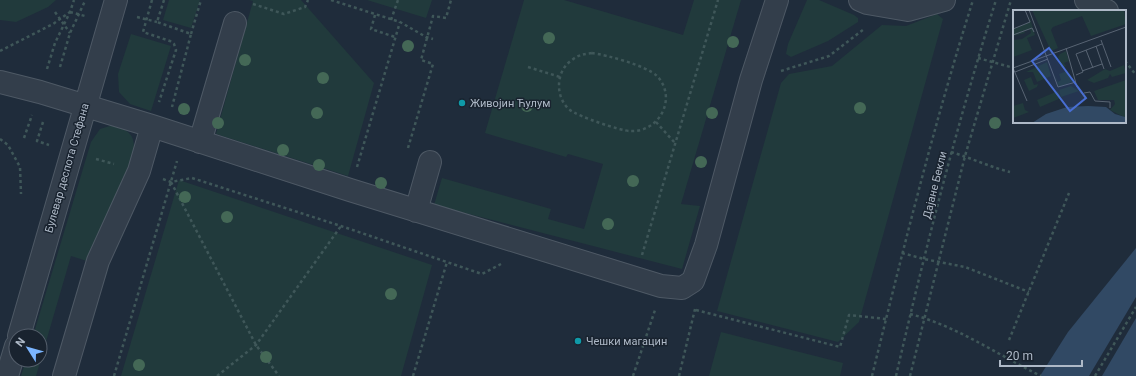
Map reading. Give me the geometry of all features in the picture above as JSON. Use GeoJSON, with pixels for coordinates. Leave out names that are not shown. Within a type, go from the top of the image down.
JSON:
{"type":"FeatureCollection","features":[{"type":"Feature","properties":{"kind":"street","name":"Булевар деспота Стефана"},"geometry":{"type":"LineString","coordinates":[[21,328],[116,0]]}},
{"type":"Feature","properties":{"kind":"street"},"geometry":{"type":"LineString","coordinates":[[0,82],[40,92],[152,126],[416,211],[635,278],[672,287],[693,281],[706,245],[751,80],[777,0]]}},
{"type":"Feature","properties":{"kind":"street"},"geometry":{"type":"LineString","coordinates":[[860,0],[867,3],[908,10],[944,0]]}},
{"type":"Feature","properties":{"kind":"street"},"geometry":{"type":"LineString","coordinates":[[1086,0],[1105,10]]}},
{"type":"Feature","properties":{"kind":"street"},"geometry":{"type":"LineString","coordinates":[[200,142],[235,23]]}},
{"type":"Feature","properties":{"kind":"street"},"geometry":{"type":"LineString","coordinates":[[64,376],[98,261],[139,171],[152,126]]}},
{"type":"Feature","properties":{"kind":"street"},"geometry":{"type":"LineString","coordinates":[[416,211],[430,162]]}},
{"type":"Feature","properties":{"kind":"path"},"geometry":{"type":"LineString","coordinates":[[0,51],[60,19],[70,12],[74,0]]}},
{"type":"Feature","properties":{"kind":"path"},"geometry":{"type":"LineString","coordinates":[[152,0],[143,32],[170,41],[174,44],[176,50],[152,126]]}},
{"type":"Feature","properties":{"kind":"path"},"geometry":{"type":"LineString","coordinates":[[157,22],[164,0]]}},
{"type":"Feature","properties":{"kind":"path"},"geometry":{"type":"LineString","coordinates":[[171,110],[201,0]]}},
{"type":"Feature","properties":{"kind":"path"},"geometry":{"type":"LineString","coordinates":[[251,3],[284,14],[305,7],[308,0]]}},
{"type":"Feature","properties":{"kind":"path"},"geometry":{"type":"LineString","coordinates":[[331,0],[400,22],[426,37],[433,39]]}},
{"type":"Feature","properties":{"kind":"path"},"geometry":{"type":"LineString","coordinates":[[391,20],[398,0]]}},
{"type":"Feature","properties":{"kind":"path"},"geometry":{"type":"LineString","coordinates":[[430,162],[406,155],[433,64],[421,60],[432,16],[446,18],[451,0]]}},
{"type":"Feature","properties":{"kind":"path"},"geometry":{"type":"LineString","coordinates":[[635,278],[718,0]]}},
{"type":"Feature","properties":{"kind":"path"},"geometry":{"type":"LineString","coordinates":[[872,376],[928,154],[973,0]]}},
{"type":"Feature","properties":{"kind":"path","name":"Дајане Бекли"},"geometry":{"type":"LineString","coordinates":[[896,376],[951,152],[996,0]]}},
{"type":"Feature","properties":{"kind":"path"},"geometry":{"type":"LineString","coordinates":[[910,376],[965,156],[992,62],[1012,0]]}},
{"type":"Feature","properties":{"kind":"path"},"geometry":{"type":"LineString","coordinates":[[60,67],[70,33],[85,1]]}},
{"type":"Feature","properties":{"kind":"path"},"geometry":{"type":"LineString","coordinates":[[751,80],[829,56],[892,8]]}},
{"type":"Feature","properties":{"kind":"path"},"geometry":{"type":"LineString","coordinates":[[55,12],[70,33]]}},
{"type":"Feature","properties":{"kind":"path"},"geometry":{"type":"LineString","coordinates":[[375,15],[371,29],[395,37]]}},
{"type":"Feature","properties":{"kind":"path"},"geometry":{"type":"LineString","coordinates":[[135,16],[191,34]]}},
{"type":"Feature","properties":{"kind":"path"},"geometry":{"type":"LineString","coordinates":[[350,190],[400,22]]}},
{"type":"Feature","properties":{"kind":"path"},"geometry":{"type":"LineString","coordinates":[[592,53],[603,54],[649,70],[657,76],[663,85],[666,94],[662,114],[656,122],[643,130],[628,131],[580,116],[570,111],[563,102],[559,91],[560,77],[563,69],[570,60],[580,55],[592,53]]}},
{"type":"Feature","properties":{"kind":"path"},"geometry":{"type":"LineString","coordinates":[[978,58],[1013,68]]}},
{"type":"Feature","properties":{"kind":"path"},"geometry":{"type":"LineString","coordinates":[[1126,63],[1136,74]]}},
{"type":"Feature","properties":{"kind":"path"},"geometry":{"type":"LineString","coordinates":[[528,67],[560,77]]}},
{"type":"Feature","properties":{"kind":"path"},"geometry":{"type":"LineString","coordinates":[[43,122],[37,141],[71,152],[139,171],[171,182],[192,178],[341,226],[482,274],[505,261]]}},
{"type":"Feature","properties":{"kind":"path"},"geometry":{"type":"LineString","coordinates":[[656,122],[675,143]]}},
{"type":"Feature","properties":{"kind":"path"},"geometry":{"type":"LineString","coordinates":[[0,139],[8,145],[20,167],[21,194]]}},
{"type":"Feature","properties":{"kind":"path"},"geometry":{"type":"LineString","coordinates":[[951,152],[965,156],[996,169],[1010,172]]}},
{"type":"Feature","properties":{"kind":"path"},"geometry":{"type":"LineString","coordinates":[[114,376],[179,154]]}},
{"type":"Feature","properties":{"kind":"path"},"geometry":{"type":"LineString","coordinates":[[171,182],[256,345],[279,376]]}},
{"type":"Feature","properties":{"kind":"path"},"geometry":{"type":"LineString","coordinates":[[1009,340],[1069,193]]}},
{"type":"Feature","properties":{"kind":"path"},"geometry":{"type":"LineString","coordinates":[[217,376],[256,345],[341,226]]}},
{"type":"Feature","properties":{"kind":"path"},"geometry":{"type":"LineString","coordinates":[[902,253],[965,267],[1029,292]]}},
{"type":"Feature","properties":{"kind":"path"},"geometry":{"type":"LineString","coordinates":[[413,376],[447,262]]}},
{"type":"Feature","properties":{"kind":"path"},"geometry":{"type":"LineString","coordinates":[[634,376],[672,287],[696,310],[840,347],[849,315],[886,318]]}},
{"type":"Feature","properties":{"kind":"path"},"geometry":{"type":"LineString","coordinates":[[1096,376],[1136,306]]}},
{"type":"Feature","properties":{"kind":"path"},"geometry":{"type":"LineString","coordinates":[[679,376],[696,310]]}},
{"type":"Feature","properties":{"kind":"path"},"geometry":{"type":"LineString","coordinates":[[910,314],[948,327],[1041,376]]}},
{"type":"Feature","properties":{"kind":"green space"},"geometry":{"type":"Polygon","coordinates":[[[0,0],[56,0],[48,7],[16,22],[0,20],[0,0]]]}},
{"type":"Feature","properties":{"kind":"green space"},"geometry":{"type":"Polygon","coordinates":[[[169,0],[200,0],[191,28],[163,20],[169,0]]]}},
{"type":"Feature","properties":{"kind":"green space"},"geometry":{"type":"Polygon","coordinates":[[[249,0],[301,0],[374,83],[348,176],[216,134],[253,1],[249,0]]]}},
{"type":"Feature","properties":{"kind":"green space"},"geometry":{"type":"Polygon","coordinates":[[[367,0],[432,0],[426,18],[367,0]]]}},
{"type":"Feature","properties":{"kind":"green space"},"geometry":{"type":"Polygon","coordinates":[[[524,0],[564,0],[683,35],[694,0],[741,0],[681,204],[700,206],[682,269],[434,205],[442,178],[551,209],[548,219],[584,229],[603,164],[568,154],[566,157],[485,133],[524,0]]]}},
{"type":"Feature","properties":{"kind":"green space"},"geometry":{"type":"Polygon","coordinates":[[[807,0],[819,0],[854,15],[858,18],[858,22],[828,41],[791,57],[786,54],[788,44],[807,0]]]}},
{"type":"Feature","properties":{"kind":"green space"},"geometry":{"type":"Polygon","coordinates":[[[937,14],[943,19],[859,322],[838,342],[717,311],[781,83],[789,74],[832,66],[882,25],[906,26],[937,14]]]}},
{"type":"Feature","properties":{"kind":"green space"},"geometry":{"type":"Polygon","coordinates":[[[131,34],[171,46],[151,111],[130,104],[119,92],[118,74],[131,34]]]}},
{"type":"Feature","properties":{"kind":"green space"},"geometry":{"type":"Polygon","coordinates":[[[113,125],[128,132],[133,138],[134,155],[90,262],[71,256],[48,335],[48,328],[35,328],[91,142],[100,129],[113,125]]]}},
{"type":"Feature","properties":{"kind":"green space"},"geometry":{"type":"Polygon","coordinates":[[[179,180],[432,265],[401,376],[121,376],[179,180]]]}},
{"type":"Feature","properties":{"kind":"green space"},"geometry":{"type":"Polygon","coordinates":[[[721,332],[843,363],[840,376],[709,376],[721,332]]]}},
{"type":"Feature","properties":{"kind":"green space"},"geometry":{"type":"Polygon","coordinates":[[[24,368],[38,368],[36,376],[21,376],[24,368]]]}},
{"type":"Feature","properties":{"kind":"water"},"geometry":{"type":"Polygon","coordinates":[[[1136,248],[1136,376],[1040,376],[1068,332],[1136,248]]]}},
{"type":"Feature","properties":{"kind":"pier"},"geometry":{"type":"Polygon","coordinates":[[[1136,297],[1136,318],[1102,376],[1089,376],[1136,297]]]}},
{"type":"Feature","properties":{"kind":"place","name":"Живојин Ћулум"},"geometry":{"type":"Point","coordinates":[462,103]}},
{"type":"Feature","properties":{"kind":"place","name":"Чешки магацин"},"geometry":{"type":"Point","coordinates":[578,341]}}]}
